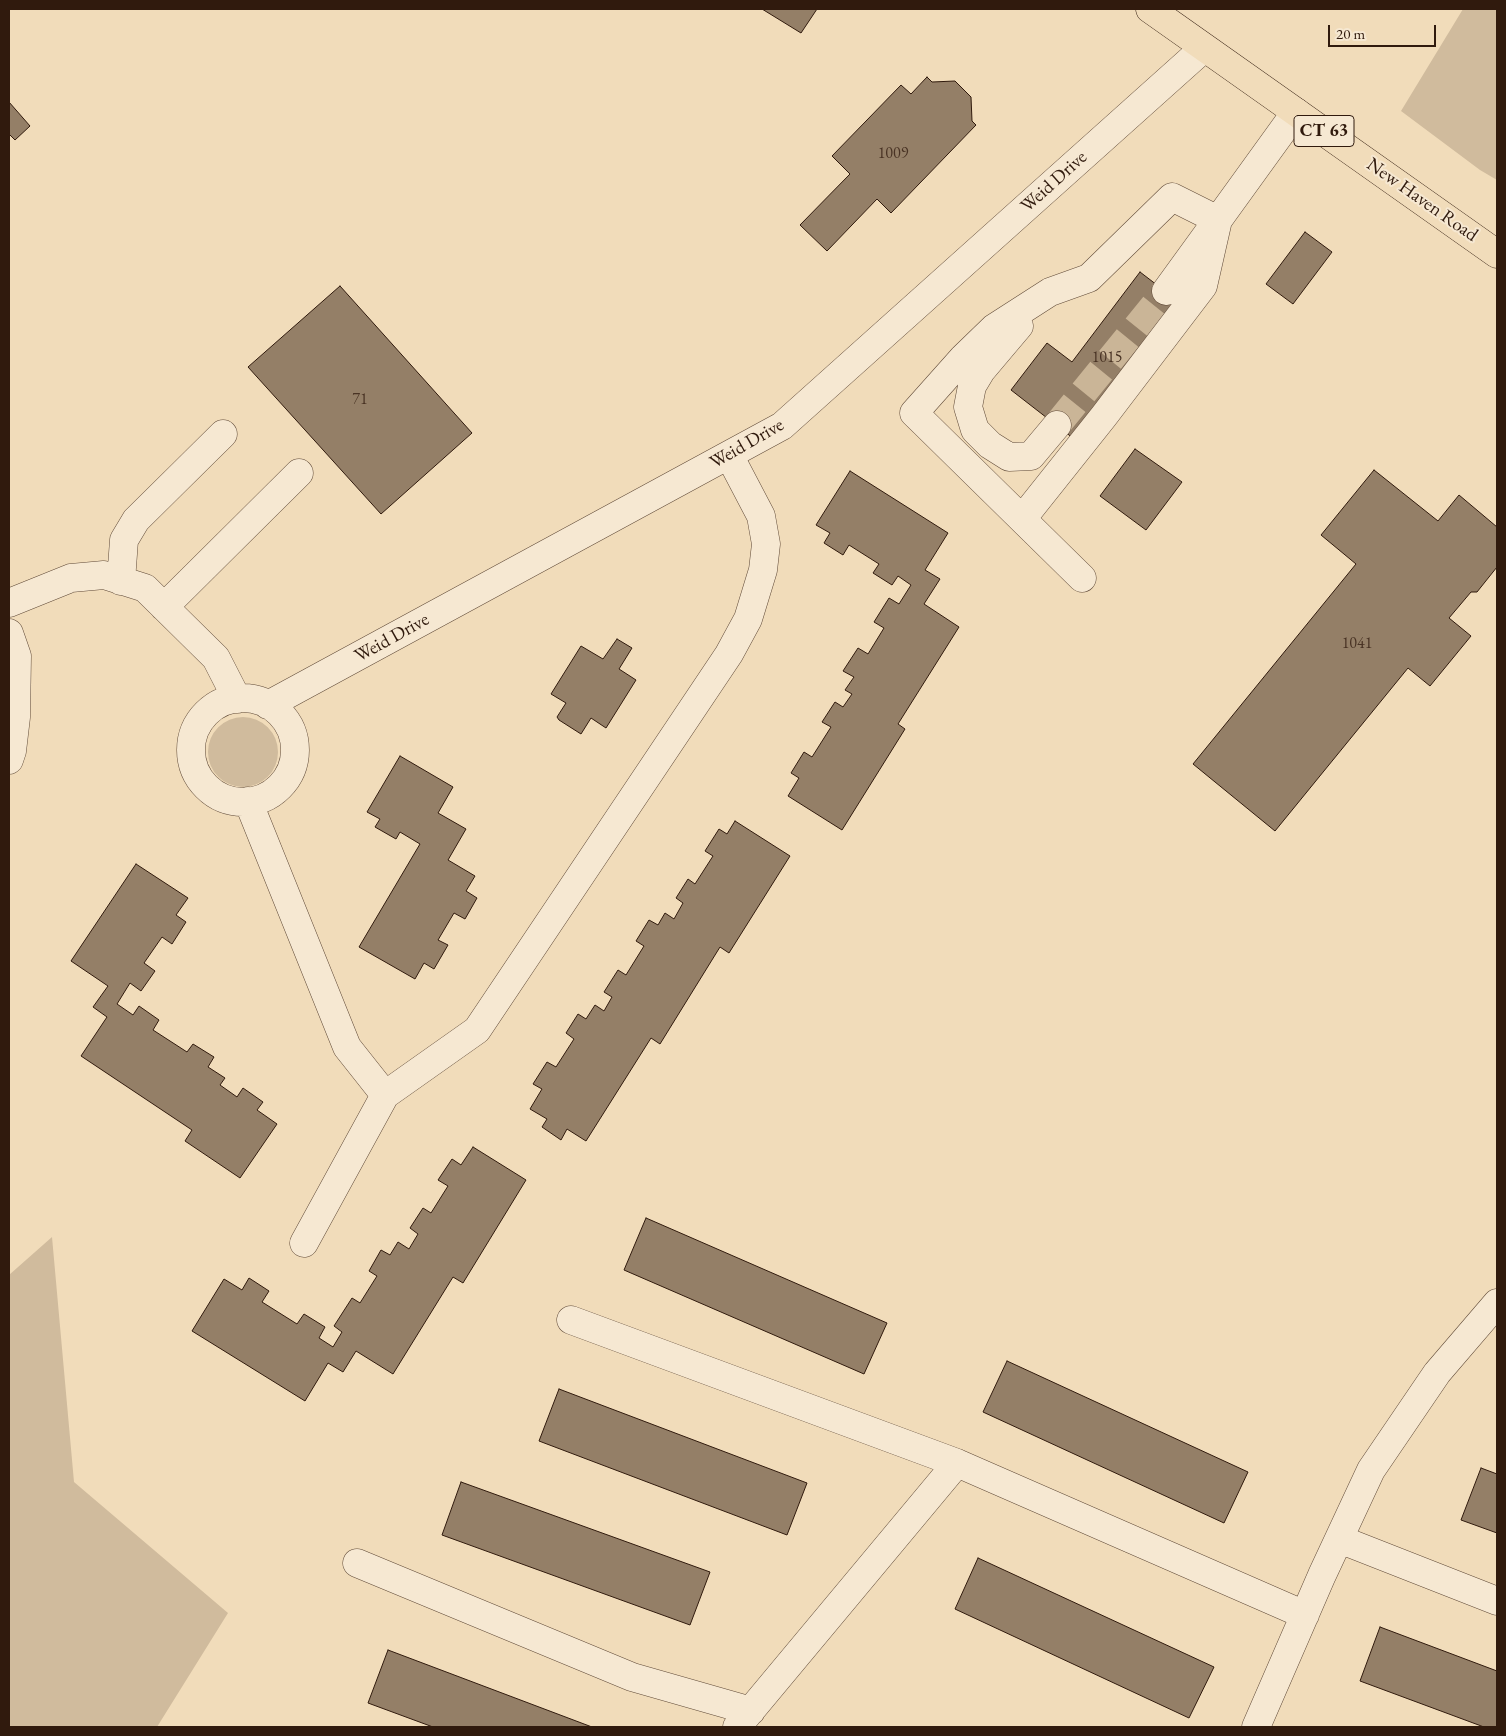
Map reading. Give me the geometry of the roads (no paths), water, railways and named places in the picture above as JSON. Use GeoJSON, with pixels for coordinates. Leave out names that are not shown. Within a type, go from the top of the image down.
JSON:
{"type":"FeatureCollection","features":[{"type":"Feature","properties":{"kind":"main road","name":"New Haven Road"},"geometry":{"type":"LineString","coordinates":[[1150,9],[1497,254]]}},
{"type":"Feature","properties":{"kind":"street","name":"Weid Drive"},"geometry":{"type":"LineString","coordinates":[[268,705],[782,426],[1204,48]]}},
{"type":"Feature","properties":{"kind":"street"},"geometry":{"type":"LineString","coordinates":[[1166,291],[1296,112]]}},
{"type":"Feature","properties":{"kind":"street"},"geometry":{"type":"LineString","coordinates":[[1082,578],[914,412],[963,358],[994,328],[1050,292],[1089,278],[1172,196],[1218,220]]}},
{"type":"Feature","properties":{"kind":"street"},"geometry":{"type":"LineString","coordinates":[[1022,519],[1104,416],[1203,286],[1218,220]]}},
{"type":"Feature","properties":{"kind":"street"},"geometry":{"type":"LineString","coordinates":[[1050,292],[981,371],[972,386],[968,407],[975,430],[990,445],[1009,457],[1031,456],[1057,425]]}},
{"type":"Feature","properties":{"kind":"street"},"geometry":{"type":"LineString","coordinates":[[121,581],[124,540],[136,520],[223,434]]}},
{"type":"Feature","properties":{"kind":"street"},"geometry":{"type":"LineString","coordinates":[[304,1243],[385,1095],[477,1030],[729,654],[748,619],[763,570],[766,544],[761,516],[729,455]]}},
{"type":"Feature","properties":{"kind":"street"},"geometry":{"type":"LineString","coordinates":[[164,607],[299,473]]}},
{"type":"Feature","properties":{"kind":"street"},"geometry":{"type":"LineString","coordinates":[[9,603],[71,578],[104,575],[145,588],[216,658],[237,699]]}},
{"type":"Feature","properties":{"kind":"street"},"geometry":{"type":"LineString","coordinates":[[9,633],[18,656],[16,717],[12,751],[9,760]]}},
{"type":"Feature","properties":{"kind":"street"},"geometry":{"type":"LineString","coordinates":[[237,699],[253,699],[268,705],[281,715],[290,729],[294,744],[294,760],[288,776],[278,788],[264,798],[248,802],[232,801],[217,795],[204,785],[195,772],[191,756],[192,740],[197,724],[207,711],[221,703],[237,699]]}},
{"type":"Feature","properties":{"kind":"street"},"geometry":{"type":"LineString","coordinates":[[248,802],[347,1047],[385,1095]]}},
{"type":"Feature","properties":{"kind":"street"},"geometry":{"type":"LineString","coordinates":[[1256,1727],[1371,1470],[1437,1373],[1497,1304]]}},
{"type":"Feature","properties":{"kind":"street"},"geometry":{"type":"LineString","coordinates":[[571,1320],[957,1463],[1305,1615]]}},
{"type":"Feature","properties":{"kind":"street"},"geometry":{"type":"LineString","coordinates":[[357,1563],[632,1677],[744,1719],[957,1463]]}},
{"type":"Feature","properties":{"kind":"street"},"geometry":{"type":"LineString","coordinates":[[1339,1538],[1497,1600]]}},
{"type":"Feature","properties":{"kind":"tunnel"},"geometry":{"type":"LineString","coordinates":[[1057,425],[1166,291]]}}]}
